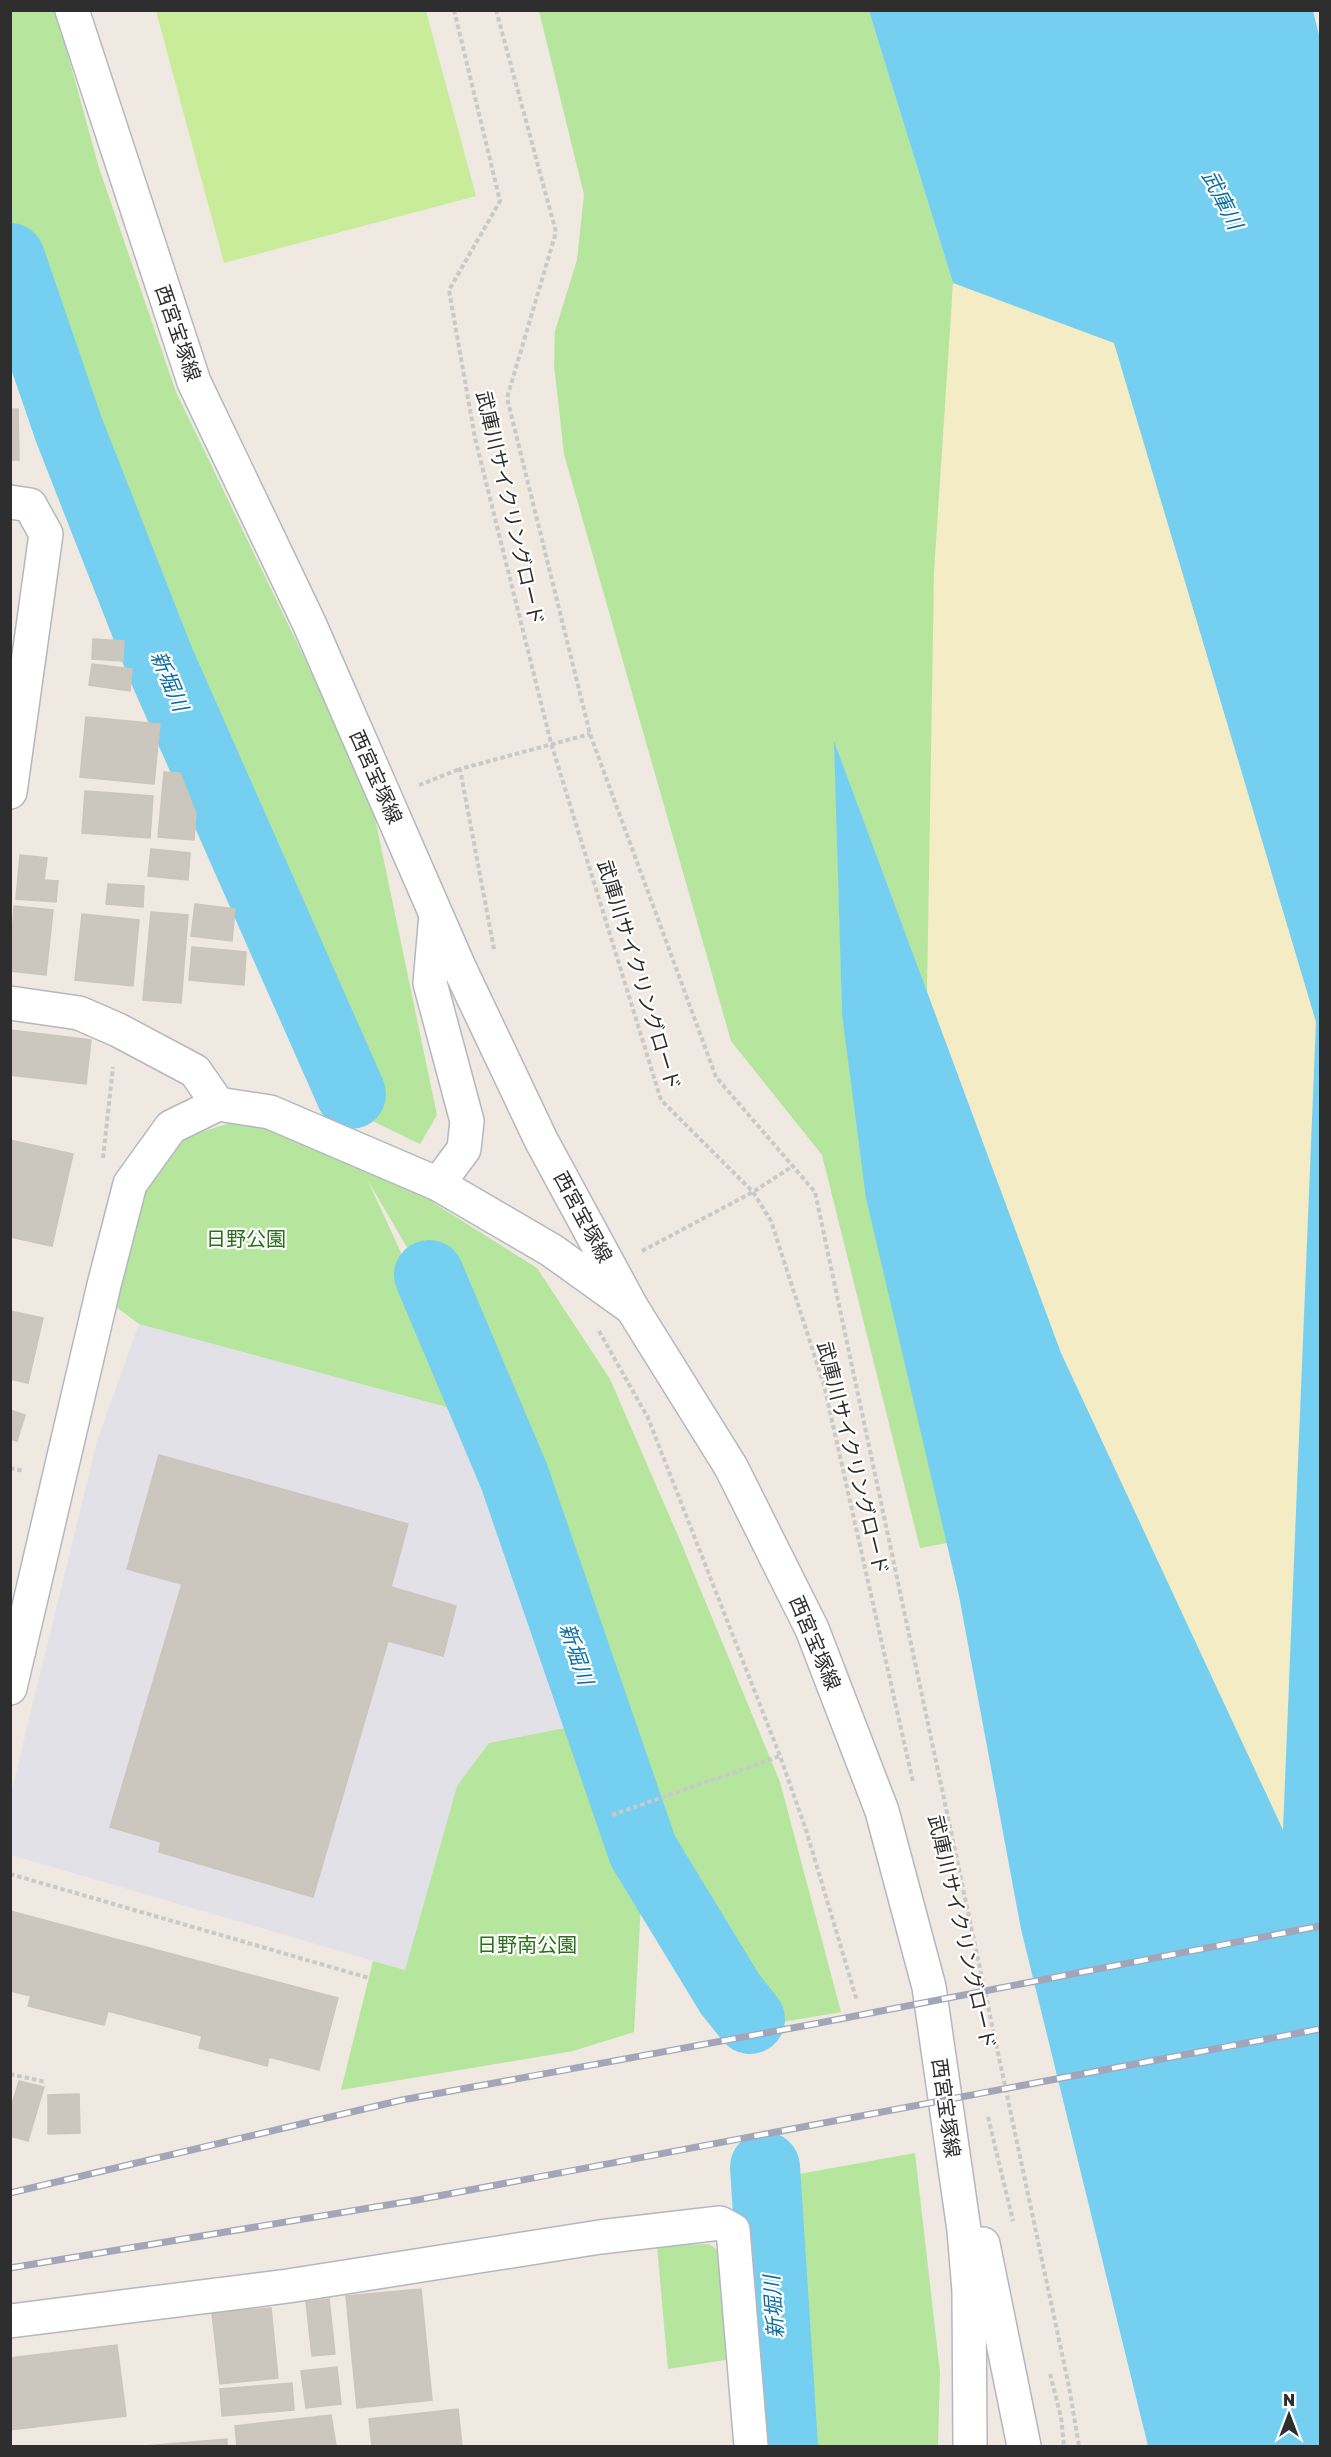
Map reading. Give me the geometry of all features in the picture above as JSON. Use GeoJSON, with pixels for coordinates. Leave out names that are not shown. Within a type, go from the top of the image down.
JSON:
{"type":"FeatureCollection","features":[{"type":"Feature","properties":{"kind":"main road","name":"西宮宝塚線"},"geometry":{"type":"LineString","coordinates":[[72,10],[194,382],[309,623],[436,915],[541,1140],[632,1308],[731,1467],[812,1629],[882,1811],[929,1987],[964,2229],[969,2291],[970,2446]]}},
{"type":"Feature","properties":{"kind":"main road"},"geometry":{"type":"LineString","coordinates":[[10,502],[30,505],[46,534],[10,792]]}},
{"type":"Feature","properties":{"kind":"main road"},"geometry":{"type":"LineString","coordinates":[[436,915],[430,983],[467,1121],[464,1149],[438,1184]]}},
{"type":"Feature","properties":{"kind":"main road"},"geometry":{"type":"LineString","coordinates":[[10,1003],[79,1013],[118,1030],[195,1071],[218,1104]]}},
{"type":"Feature","properties":{"kind":"main road"},"geometry":{"type":"LineString","coordinates":[[10,1688],[15,1650],[130,1184],[171,1127],[218,1104],[270,1112],[438,1184],[551,1250],[632,1308]]}},
{"type":"Feature","properties":{"kind":"main road"},"geometry":{"type":"LineString","coordinates":[[929,1987],[1024,2446]]}},
{"type":"Feature","properties":{"kind":"main road"},"geometry":{"type":"LineString","coordinates":[[10,2321],[288,2286],[600,2237],[720,2223],[733,2230],[751,2446]]}},
{"type":"Feature","properties":{"kind":"path","name":"武庫川サイクリングロード"},"geometry":{"type":"LineString","coordinates":[[454,10],[501,201],[449,290],[475,438],[551,743],[661,1100],[753,1192],[771,1221],[825,1385],[913,1782]]}},
{"type":"Feature","properties":{"kind":"path"},"geometry":{"type":"LineString","coordinates":[[496,10],[556,232],[507,398],[590,734],[716,1077],[815,1192],[1069,2387],[1079,2446]]}},
{"type":"Feature","properties":{"kind":"path"},"geometry":{"type":"LineString","coordinates":[[434,779],[460,769],[590,734]]}},
{"type":"Feature","properties":{"kind":"path"},"geometry":{"type":"LineString","coordinates":[[460,769],[494,950]]}},
{"type":"Feature","properties":{"kind":"path"},"geometry":{"type":"LineString","coordinates":[[638,1252],[753,1192],[793,1166]]}},
{"type":"Feature","properties":{"kind":"path"},"geometry":{"type":"LineString","coordinates":[[597,1328],[648,1418],[780,1756],[806,1830],[857,2001]]}},
{"type":"Feature","properties":{"kind":"path"},"geometry":{"type":"LineString","coordinates":[[612,1815],[780,1756]]}},
{"type":"Feature","properties":{"kind":"path"},"geometry":{"type":"LineString","coordinates":[[10,1874],[369,1978]]}},
{"type":"Feature","properties":{"kind":"path"},"geometry":{"type":"LineString","coordinates":[[10,2074],[46,2082]]}},
{"type":"Feature","properties":{"kind":"path"},"geometry":{"type":"LineString","coordinates":[[986,2109],[1013,2224]]}},
{"type":"Feature","properties":{"kind":"path"},"geometry":{"type":"LineString","coordinates":[[1049,2372],[1060,2417],[1064,2446]]}},
{"type":"Feature","properties":{"kind":"shaded area"},"geometry":{"type":"Polygon","coordinates":[[[139,1324],[476,1415],[575,1726],[489,1743],[457,1786],[405,1970],[11,1855],[11,1793],[98,1438],[139,1324]]]}},
{"type":"Feature","properties":{"kind":"green space"},"geometry":{"type":"Polygon","coordinates":[[[11,11],[56,11],[99,168],[176,392],[370,794],[437,1115],[420,1144],[329,1100],[57,470],[11,341],[11,11]]]}},
{"type":"Feature","properties":{"kind":"green space"},"geometry":{"type":"Polygon","coordinates":[[[156,11],[426,11],[476,196],[224,263],[156,11]]]}},
{"type":"Feature","properties":{"kind":"green space"},"geometry":{"type":"Polygon","coordinates":[[[539,11],[869,11],[953,283],[927,993],[835,744],[842,1014],[947,1543],[920,1548],[822,1155],[731,1041],[564,454],[554,365],[555,331],[577,260],[584,195],[539,11]]]}},
{"type":"Feature","properties":{"kind":"green space","name":"日野公園"},"geometry":{"type":"Polygon","coordinates":[[[245,1118],[363,1171],[396,1179],[537,1268],[610,1379],[682,1545],[780,1782],[841,2012],[765,2025],[686,1873],[497,1401],[367,1179],[476,1415],[139,1324],[116,1307],[142,1191],[183,1138],[245,1118]]]}},
{"type":"Feature","properties":{"kind":"green space","name":"日野南公園"},"geometry":{"type":"Polygon","coordinates":[[[575,1726],[595,1764],[641,1903],[634,2032],[573,2051],[341,2090],[373,1961],[405,1970],[457,1786],[489,1743],[575,1726]]]}},
{"type":"Feature","properties":{"kind":"green space"},"geometry":{"type":"Polygon","coordinates":[[[915,2153],[940,2372],[938,2446],[795,2446],[772,2179],[915,2153]]]}},
{"type":"Feature","properties":{"kind":"green space"},"geometry":{"type":"Polygon","coordinates":[[[709,2244],[719,2251],[731,2359],[668,2369],[657,2246],[709,2244]]]}},
{"type":"Feature","properties":{"kind":"sand"},"geometry":{"type":"Polygon","coordinates":[[[953,283],[1114,343],[1316,1022],[1283,1831],[1061,1353],[927,993],[934,572],[953,283]]]}},
{"type":"Feature","properties":{"kind":"water","name":"武庫川"},"geometry":{"type":"Polygon","coordinates":[[[869,11],[1313,11],[1320,39],[1320,2446],[1148,2446],[1021,1929],[959,1596],[866,1198],[842,1014],[834,741],[1061,1353],[1283,1830],[1316,1022],[1114,343],[953,283],[869,11]]]}},
{"type":"Feature","properties":{"kind":"building"},"geometry":{"type":"Polygon","coordinates":[[[10,409],[18,409],[19,460],[10,460],[10,409]]]}},
{"type":"Feature","properties":{"kind":"building"},"geometry":{"type":"Polygon","coordinates":[[[93,639],[124,641],[123,661],[92,659],[93,639]]]}},
{"type":"Feature","properties":{"kind":"building"},"geometry":{"type":"Polygon","coordinates":[[[92,664],[132,669],[130,691],[89,685],[92,664]]]}},
{"type":"Feature","properties":{"kind":"building"},"geometry":{"type":"Polygon","coordinates":[[[86,717],[160,724],[154,784],[80,777],[86,717]]]}},
{"type":"Feature","properties":{"kind":"building"},"geometry":{"type":"Polygon","coordinates":[[[164,772],[180,773],[196,813],[194,840],[158,837],[164,772]]]}},
{"type":"Feature","properties":{"kind":"building"},"geometry":{"type":"Polygon","coordinates":[[[85,791],[153,796],[150,838],[82,833],[85,791]]]}},
{"type":"Feature","properties":{"kind":"building"},"geometry":{"type":"Polygon","coordinates":[[[151,849],[190,853],[188,880],[148,876],[151,849]]]}},
{"type":"Feature","properties":{"kind":"building"},"geometry":{"type":"Polygon","coordinates":[[[20,855],[47,858],[44,880],[58,881],[56,902],[16,899],[20,855]]]}},
{"type":"Feature","properties":{"kind":"building"},"geometry":{"type":"Polygon","coordinates":[[[108,884],[144,886],[143,907],[106,904],[108,884]]]}},
{"type":"Feature","properties":{"kind":"building"},"geometry":{"type":"Polygon","coordinates":[[[195,904],[235,909],[232,941],[191,936],[195,904]]]}},
{"type":"Feature","properties":{"kind":"building"},"geometry":{"type":"Polygon","coordinates":[[[14,906],[53,910],[46,975],[10,971],[14,906]]]}},
{"type":"Feature","properties":{"kind":"building"},"geometry":{"type":"Polygon","coordinates":[[[151,912],[188,915],[181,1003],[143,1000],[151,912]]]}},
{"type":"Feature","properties":{"kind":"building"},"geometry":{"type":"Polygon","coordinates":[[[82,914],[139,920],[133,986],[75,980],[82,914]]]}},
{"type":"Feature","properties":{"kind":"building"},"geometry":{"type":"Polygon","coordinates":[[[192,947],[246,952],[244,985],[189,980],[192,947]]]}},
{"type":"Feature","properties":{"kind":"building"},"geometry":{"type":"Polygon","coordinates":[[[10,1030],[91,1040],[86,1084],[10,1075],[10,1030]]]}},
{"type":"Feature","properties":{"kind":"building"},"geometry":{"type":"Polygon","coordinates":[[[10,1140],[73,1154],[52,1246],[10,1237],[10,1140]]]}},
{"type":"Feature","properties":{"kind":"building"},"geometry":{"type":"Polygon","coordinates":[[[10,1311],[43,1318],[28,1383],[10,1379],[10,1311]]]}},
{"type":"Feature","properties":{"kind":"building"},"geometry":{"type":"Polygon","coordinates":[[[10,1410],[25,1415],[17,1441],[10,1439],[10,1410]]]}},
{"type":"Feature","properties":{"kind":"building"},"geometry":{"type":"Polygon","coordinates":[[[159,1455],[408,1524],[391,1587],[456,1606],[443,1656],[127,1569],[159,1455]]]}},
{"type":"Feature","properties":{"kind":"building"},"geometry":{"type":"Polygon","coordinates":[[[182,1584],[388,1641],[313,1897],[159,1852],[161,1842],[110,1827],[182,1584]]]}},
{"type":"Feature","properties":{"kind":"building"},"geometry":{"type":"Polygon","coordinates":[[[10,1911],[338,1998],[319,2070],[269,2057],[267,2066],[199,2048],[202,2036],[108,2011],[104,2025],[28,2006],[31,1996],[10,1991],[10,1911]]]}},
{"type":"Feature","properties":{"kind":"building"},"geometry":{"type":"Polygon","coordinates":[[[19,2081],[44,2087],[28,2141],[10,2136],[10,2111],[19,2081]]]}},
{"type":"Feature","properties":{"kind":"building"},"geometry":{"type":"Polygon","coordinates":[[[79,2094],[80,2133],[48,2134],[48,2095],[79,2094]]]}},
{"type":"Feature","properties":{"kind":"building"},"geometry":{"type":"Polygon","coordinates":[[[421,2289],[432,2400],[357,2408],[346,2296],[421,2289]]]}},
{"type":"Feature","properties":{"kind":"building"},"geometry":{"type":"Polygon","coordinates":[[[329,2299],[335,2354],[312,2356],[306,2302],[329,2299]]]}},
{"type":"Feature","properties":{"kind":"building"},"geometry":{"type":"Polygon","coordinates":[[[271,2308],[278,2378],[220,2384],[212,2313],[271,2308]]]}},
{"type":"Feature","properties":{"kind":"building"},"geometry":{"type":"Polygon","coordinates":[[[117,2345],[126,2416],[10,2430],[10,2358],[117,2345]]]}},
{"type":"Feature","properties":{"kind":"building"},"geometry":{"type":"Polygon","coordinates":[[[337,2367],[341,2404],[306,2408],[301,2371],[337,2367]]]}},
{"type":"Feature","properties":{"kind":"building"},"geometry":{"type":"Polygon","coordinates":[[[292,2383],[294,2410],[222,2416],[220,2389],[292,2383]]]}},
{"type":"Feature","properties":{"kind":"building"},"geometry":{"type":"Polygon","coordinates":[[[458,2409],[462,2446],[372,2446],[369,2419],[458,2409]]]}},
{"type":"Feature","properties":{"kind":"building"},"geometry":{"type":"Polygon","coordinates":[[[331,2415],[336,2446],[237,2446],[235,2426],[331,2415]]]}},
{"type":"Feature","properties":{"kind":"building"},"geometry":{"type":"Polygon","coordinates":[[[227,2439],[227,2446],[144,2446],[227,2439]]]}},
{"type":"Feature","properties":{"kind":"waterway","name":"新堀川"},"geometry":{"type":"LineString","coordinates":[[10,258],[69,430],[160,662],[351,1094]]}},
{"type":"Feature","properties":{"kind":"waterway","name":"新堀川"},"geometry":{"type":"LineString","coordinates":[[429,1275],[514,1476],[643,1851],[730,1994],[750,2019]]}},
{"type":"Feature","properties":{"kind":"waterway","name":"新堀川"},"geometry":{"type":"LineString","coordinates":[[765,2167],[783,2446]]}},
{"type":"Feature","properties":{"kind":"railway"},"geometry":{"type":"LineString","coordinates":[[10,2193],[402,2100],[814,2024],[1320,1926]]}},
{"type":"Feature","properties":{"kind":"railway"},"geometry":{"type":"LineString","coordinates":[[10,2268],[417,2200],[1320,2029]]}}]}
